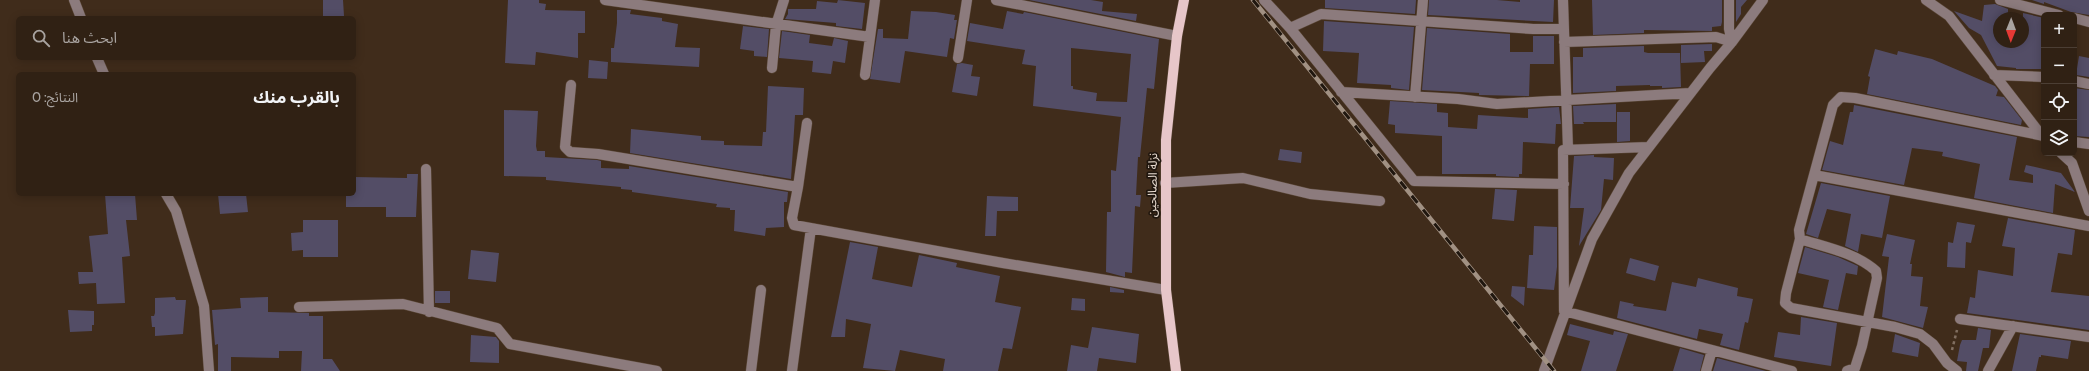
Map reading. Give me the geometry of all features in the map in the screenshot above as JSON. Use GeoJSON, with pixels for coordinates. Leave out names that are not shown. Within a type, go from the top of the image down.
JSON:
{"type":"FeatureCollection","features":[{"type":"Feature","properties":{"kind":"main road","name":"نزلة الصالحين"},"geometry":{"type":"LineString","coordinates":[[1176,371],[1166,290],[1165,183],[1166,140],[1176,36],[1184,0]]}},
{"type":"Feature","properties":{"kind":"street"},"geometry":{"type":"LineString","coordinates":[[74,0],[80,16]]}},
{"type":"Feature","properties":{"kind":"street"},"geometry":{"type":"LineString","coordinates":[[605,0],[870,38]]}},
{"type":"Feature","properties":{"kind":"street"},"geometry":{"type":"LineString","coordinates":[[772,68],[776,25],[784,0]]}},
{"type":"Feature","properties":{"kind":"street"},"geometry":{"type":"LineString","coordinates":[[865,75],[875,0]]}},
{"type":"Feature","properties":{"kind":"street"},"geometry":{"type":"LineString","coordinates":[[958,58],[966,0]]}},
{"type":"Feature","properties":{"kind":"street"},"geometry":{"type":"LineString","coordinates":[[996,0],[1176,36]]}},
{"type":"Feature","properties":{"kind":"street"},"geometry":{"type":"LineString","coordinates":[[1264,0],[1290,28],[1414,181],[1564,184]]}},
{"type":"Feature","properties":{"kind":"street"},"geometry":{"type":"LineString","coordinates":[[1416,97],[1423,0]]}},
{"type":"Feature","properties":{"kind":"street"},"geometry":{"type":"LineString","coordinates":[[1563,0],[1568,149]]}},
{"type":"Feature","properties":{"kind":"street"},"geometry":{"type":"LineString","coordinates":[[1729,0],[1729,29],[1732,42]]}},
{"type":"Feature","properties":{"kind":"street"},"geometry":{"type":"LineString","coordinates":[[1544,371],[1564,312],[1592,239],[1629,173],[1690,93],[1732,42],[1763,0]]}},
{"type":"Feature","properties":{"kind":"street"},"geometry":{"type":"LineString","coordinates":[[1926,0],[1949,16],[2041,134]]}},
{"type":"Feature","properties":{"kind":"street"},"geometry":{"type":"LineString","coordinates":[[2000,0],[2027,3],[2051,12]]}},
{"type":"Feature","properties":{"kind":"street"},"geometry":{"type":"LineString","coordinates":[[1290,28],[1321,14],[1533,29],[1564,29]]}},
{"type":"Feature","properties":{"kind":"street"},"geometry":{"type":"LineString","coordinates":[[2077,19],[2089,22]]}},
{"type":"Feature","properties":{"kind":"street"},"geometry":{"type":"LineString","coordinates":[[1564,42],[1716,37],[1732,42]]}},
{"type":"Feature","properties":{"kind":"street"},"geometry":{"type":"LineString","coordinates":[[98,60],[103,72]]}},
{"type":"Feature","properties":{"kind":"street"},"geometry":{"type":"LineString","coordinates":[[1994,75],[2041,77]]}},
{"type":"Feature","properties":{"kind":"street"},"geometry":{"type":"LineString","coordinates":[[2077,82],[2089,84]]}},
{"type":"Feature","properties":{"kind":"street"},"geometry":{"type":"LineString","coordinates":[[571,85],[565,146],[567,150],[798,187]]}},
{"type":"Feature","properties":{"kind":"street"},"geometry":{"type":"LineString","coordinates":[[1341,92],[1458,99],[1497,104],[1690,93]]}},
{"type":"Feature","properties":{"kind":"street"},"geometry":{"type":"LineString","coordinates":[[1953,369],[1933,344],[1920,334],[1895,327],[1791,308],[1785,303],[1786,293],[1800,239],[1799,230],[1833,105],[1841,97],[1870,101],[2041,137]]}},
{"type":"Feature","properties":{"kind":"street"},"geometry":{"type":"LineString","coordinates":[[807,123],[792,222],[794,225],[1003,263],[1166,290]]}},
{"type":"Feature","properties":{"kind":"street"},"geometry":{"type":"LineString","coordinates":[[2077,142],[2089,144]]}},
{"type":"Feature","properties":{"kind":"street"},"geometry":{"type":"LineString","coordinates":[[1564,312],[1563,150],[1649,147]]}},
{"type":"Feature","properties":{"kind":"street"},"geometry":{"type":"LineString","coordinates":[[2064,156],[2072,163],[2089,211]]}},
{"type":"Feature","properties":{"kind":"street"},"geometry":{"type":"LineString","coordinates":[[426,169],[429,312]]}},
{"type":"Feature","properties":{"kind":"street"},"geometry":{"type":"LineString","coordinates":[[1814,175],[2089,226]]}},
{"type":"Feature","properties":{"kind":"street"},"geometry":{"type":"LineString","coordinates":[[1165,183],[1243,178],[1310,194],[1380,201]]}},
{"type":"Feature","properties":{"kind":"street"},"geometry":{"type":"LineString","coordinates":[[167,196],[176,211],[204,306],[209,371]]}},
{"type":"Feature","properties":{"kind":"street"},"geometry":{"type":"LineString","coordinates":[[792,371],[811,228]]}},
{"type":"Feature","properties":{"kind":"street"},"geometry":{"type":"LineString","coordinates":[[1800,239],[1843,253],[1869,264],[1876,270],[1877,278],[1867,322],[1854,368],[1847,371]]}},
{"type":"Feature","properties":{"kind":"street"},"geometry":{"type":"LineString","coordinates":[[751,371],[761,290]]}},
{"type":"Feature","properties":{"kind":"street"},"geometry":{"type":"LineString","coordinates":[[299,307],[404,304],[429,312],[497,328],[510,344],[657,371]]}},
{"type":"Feature","properties":{"kind":"street"},"geometry":{"type":"LineString","coordinates":[[1564,312],[1712,350],[1772,368],[1792,371]]}},
{"type":"Feature","properties":{"kind":"street"},"geometry":{"type":"LineString","coordinates":[[1960,319],[2089,337]]}},
{"type":"Feature","properties":{"kind":"street"},"geometry":{"type":"LineString","coordinates":[[1988,371],[2013,326]]}},
{"type":"Feature","properties":{"kind":"street"},"geometry":{"type":"LineString","coordinates":[[1706,371],[1712,350]]}},
{"type":"Feature","properties":{"kind":"path"},"geometry":{"type":"LineString","coordinates":[[1953,369],[1960,319]]}},
{"type":"Feature","properties":{"kind":"building"},"geometry":{"type":"Polygon","coordinates":[[[323,0],[343,0],[344,16],[323,16],[323,0]]]}},
{"type":"Feature","properties":{"kind":"building"},"geometry":{"type":"Polygon","coordinates":[[[508,0],[539,0],[539,3],[546,4],[545,10],[585,11],[585,33],[578,33],[578,58],[536,52],[535,65],[505,63],[508,0]]]}},
{"type":"Feature","properties":{"kind":"building"},"geometry":{"type":"Polygon","coordinates":[[[838,0],[865,3],[862,29],[836,26],[836,23],[785,19],[788,14],[788,9],[816,9],[817,1],[837,3],[838,0]]]}},
{"type":"Feature","properties":{"kind":"building"},"geometry":{"type":"Polygon","coordinates":[[[1029,0],[1091,0],[1103,2],[1102,11],[1137,14],[1136,21],[1029,0]]]}},
{"type":"Feature","properties":{"kind":"building"},"geometry":{"type":"Polygon","coordinates":[[[1325,0],[1416,0],[1415,14],[1325,8],[1325,0]]]}},
{"type":"Feature","properties":{"kind":"building"},"geometry":{"type":"Polygon","coordinates":[[[1429,0],[1497,0],[1520,2],[1520,0],[1554,0],[1553,22],[1428,15],[1429,0]]]}},
{"type":"Feature","properties":{"kind":"building"},"geometry":{"type":"Polygon","coordinates":[[[1592,0],[1722,0],[1722,22],[1721,26],[1712,27],[1712,31],[1644,30],[1644,33],[1593,35],[1592,0]]]}},
{"type":"Feature","properties":{"kind":"building"},"geometry":{"type":"Polygon","coordinates":[[[1736,0],[1747,0],[1741,7],[1741,14],[1736,22],[1736,0]]]}},
{"type":"Feature","properties":{"kind":"building"},"geometry":{"type":"Polygon","coordinates":[[[2032,0],[2089,0],[2089,15],[2071,12],[2044,2],[2044,4],[2032,0]]]}},
{"type":"Feature","properties":{"kind":"building"},"geometry":{"type":"Polygon","coordinates":[[[1995,4],[2008,9],[2008,12],[1993,12],[1993,48],[2029,48],[2029,14],[2041,17],[2041,69],[2016,69],[1997,66],[1981,35],[1969,28],[1954,11],[1982,21],[1984,5],[1995,4]]]}},
{"type":"Feature","properties":{"kind":"building"},"geometry":{"type":"Polygon","coordinates":[[[617,10],[631,10],[630,14],[662,18],[662,21],[678,24],[675,47],[700,48],[699,67],[611,62],[611,48],[614,48],[617,10]]]}},
{"type":"Feature","properties":{"kind":"building"},"geometry":{"type":"Polygon","coordinates":[[[911,11],[936,12],[955,15],[954,20],[957,20],[954,39],[950,38],[947,57],[905,51],[900,83],[870,79],[878,29],[883,29],[883,38],[908,39],[911,11]]]}},
{"type":"Feature","properties":{"kind":"building"},"geometry":{"type":"Polygon","coordinates":[[[1007,11],[1023,14],[1024,12],[1159,39],[1154,89],[1147,88],[1140,157],[1138,157],[1136,195],[1141,195],[1140,207],[1135,206],[1132,273],[1125,272],[1125,277],[1106,272],[1107,212],[1111,212],[1111,170],[1116,171],[1121,117],[1033,106],[1036,66],[1022,64],[1025,50],[967,41],[970,23],[1003,29],[1007,11]],[[1071,48],[1071,86],[1073,86],[1073,89],[1097,93],[1096,101],[1127,102],[1131,54],[1071,48]]]}},
{"type":"Feature","properties":{"kind":"building"},"geometry":{"type":"Polygon","coordinates":[[[1324,21],[1414,27],[1409,90],[1391,88],[1391,85],[1357,83],[1359,53],[1323,51],[1324,21]]]}},
{"type":"Feature","properties":{"kind":"building"},"geometry":{"type":"Polygon","coordinates":[[[743,26],[769,29],[767,57],[754,56],[754,51],[740,49],[743,26]]]}},
{"type":"Feature","properties":{"kind":"building"},"geometry":{"type":"Polygon","coordinates":[[[1427,28],[1510,34],[1510,52],[1533,52],[1533,36],[1554,36],[1554,64],[1530,64],[1529,96],[1479,95],[1479,93],[1422,90],[1427,28]]]}},
{"type":"Feature","properties":{"kind":"building"},"geometry":{"type":"Polygon","coordinates":[[[782,31],[810,35],[809,43],[832,46],[834,38],[848,41],[845,63],[833,61],[831,74],[812,72],[813,61],[779,58],[782,31]]]}},
{"type":"Feature","properties":{"kind":"building"},"geometry":{"type":"Polygon","coordinates":[[[1712,44],[1712,51],[1704,51],[1705,62],[1681,63],[1681,45],[1712,44]]]}},
{"type":"Feature","properties":{"kind":"building"},"geometry":{"type":"Polygon","coordinates":[[[1644,46],[1644,52],[1648,53],[1680,53],[1681,87],[1662,88],[1662,86],[1650,85],[1616,86],[1616,91],[1573,93],[1573,57],[1583,57],[1583,48],[1644,46]]]}},
{"type":"Feature","properties":{"kind":"building"},"geometry":{"type":"Polygon","coordinates":[[[1875,49],[1897,55],[1898,51],[1932,59],[1995,86],[1998,90],[1996,96],[2004,97],[2022,120],[2021,125],[1867,94],[1870,77],[1868,76],[1875,49]]]}},
{"type":"Feature","properties":{"kind":"building"},"geometry":{"type":"Polygon","coordinates":[[[2079,56],[2089,58],[2089,77],[2077,75],[2079,56]]]}},
{"type":"Feature","properties":{"kind":"building"},"geometry":{"type":"Polygon","coordinates":[[[589,60],[608,62],[607,79],[588,78],[589,60]]]}},
{"type":"Feature","properties":{"kind":"building"},"geometry":{"type":"Polygon","coordinates":[[[962,63],[973,65],[971,76],[980,77],[977,96],[952,92],[957,64],[962,63]]]}},
{"type":"Feature","properties":{"kind":"building"},"geometry":{"type":"Polygon","coordinates":[[[768,86],[804,88],[803,115],[795,115],[791,179],[630,153],[631,129],[701,136],[701,140],[724,141],[724,145],[762,146],[763,132],[766,132],[768,86]]]}},
{"type":"Feature","properties":{"kind":"building"},"geometry":{"type":"Polygon","coordinates":[[[2077,88],[2089,90],[2089,137],[2077,136],[2077,88]]]}},
{"type":"Feature","properties":{"kind":"building"},"geometry":{"type":"Polygon","coordinates":[[[1390,101],[1437,104],[1437,112],[1448,113],[1448,127],[1477,129],[1478,115],[1528,118],[1528,109],[1559,107],[1561,124],[1556,124],[1555,144],[1523,142],[1522,174],[1519,174],[1519,177],[1496,176],[1496,174],[1442,174],[1442,136],[1395,133],[1395,125],[1388,124],[1390,101]]]}},
{"type":"Feature","properties":{"kind":"building"},"geometry":{"type":"Polygon","coordinates":[[[1616,104],[1616,122],[1583,122],[1584,124],[1574,124],[1573,106],[1616,104]]]}},
{"type":"Feature","properties":{"kind":"building"},"geometry":{"type":"Polygon","coordinates":[[[1854,105],[2017,137],[2009,180],[2033,183],[2033,175],[2024,172],[2026,165],[2061,173],[2075,192],[2055,184],[2053,213],[1974,198],[1980,164],[1942,156],[1943,152],[1912,148],[1904,185],[1822,170],[1830,141],[1843,145],[1850,112],[1853,112],[1854,105]]]}},
{"type":"Feature","properties":{"kind":"building"},"geometry":{"type":"Polygon","coordinates":[[[504,110],[538,111],[536,146],[537,151],[545,151],[545,157],[597,160],[601,161],[601,168],[629,169],[629,166],[788,192],[787,202],[784,202],[784,227],[766,228],[765,236],[734,231],[735,210],[716,207],[717,204],[632,192],[632,190],[621,189],[621,187],[546,180],[546,177],[504,176],[504,110]]]}},
{"type":"Feature","properties":{"kind":"building"},"geometry":{"type":"Polygon","coordinates":[[[1617,112],[1630,112],[1630,141],[1617,142],[1617,112]]]}},
{"type":"Feature","properties":{"kind":"building"},"geometry":{"type":"Polygon","coordinates":[[[1280,149],[1302,152],[1301,163],[1278,160],[1280,149]]]}},
{"type":"Feature","properties":{"kind":"building"},"geometry":{"type":"Polygon","coordinates":[[[1594,155],[1594,157],[1614,158],[1613,180],[1604,179],[1601,210],[1579,246],[1584,208],[1570,208],[1574,156],[1594,155]]]}},
{"type":"Feature","properties":{"kind":"building"},"geometry":{"type":"Polygon","coordinates":[[[407,174],[418,174],[416,217],[386,217],[386,207],[346,207],[346,196],[356,196],[356,177],[407,178],[407,174]]]}},
{"type":"Feature","properties":{"kind":"building"},"geometry":{"type":"Polygon","coordinates":[[[1821,183],[1890,196],[1882,238],[1861,234],[1858,252],[1845,246],[1851,214],[1827,209],[1818,238],[1806,234],[1821,183]]]}},
{"type":"Feature","properties":{"kind":"building"},"geometry":{"type":"Polygon","coordinates":[[[1495,189],[1517,190],[1514,221],[1492,219],[1495,189]]]}},
{"type":"Feature","properties":{"kind":"building"},"geometry":{"type":"Polygon","coordinates":[[[105,196],[135,196],[137,220],[126,220],[130,256],[122,257],[125,303],[97,304],[96,283],[79,284],[78,272],[93,272],[89,236],[108,234],[105,196]]]}},
{"type":"Feature","properties":{"kind":"building"},"geometry":{"type":"Polygon","coordinates":[[[218,196],[246,196],[248,212],[220,214],[218,196]]]}},
{"type":"Feature","properties":{"kind":"building"},"geometry":{"type":"Polygon","coordinates":[[[987,196],[1018,197],[1018,211],[997,211],[996,236],[985,236],[987,196]]]}},
{"type":"Feature","properties":{"kind":"building"},"geometry":{"type":"Polygon","coordinates":[[[2008,218],[2075,230],[2072,255],[2058,253],[2051,292],[2089,296],[2089,330],[1967,313],[1970,297],[1975,298],[1978,270],[2013,276],[2015,248],[2002,246],[2008,218]]]}},
{"type":"Feature","properties":{"kind":"building"},"geometry":{"type":"Polygon","coordinates":[[[303,220],[338,220],[338,257],[303,257],[303,250],[292,251],[291,233],[303,232],[303,220]]]}},
{"type":"Feature","properties":{"kind":"building"},"geometry":{"type":"Polygon","coordinates":[[[1957,222],[1975,225],[1971,243],[1966,242],[1965,268],[1947,267],[1948,242],[1953,243],[1957,222]]]}},
{"type":"Feature","properties":{"kind":"building"},"geometry":{"type":"Polygon","coordinates":[[[1534,226],[1557,227],[1557,267],[1554,290],[1527,288],[1529,255],[1533,255],[1534,226]]]}},
{"type":"Feature","properties":{"kind":"building"},"geometry":{"type":"Polygon","coordinates":[[[1887,234],[1915,240],[1910,264],[1912,264],[1911,276],[1923,277],[1920,306],[1928,307],[1923,328],[1882,317],[1889,257],[1882,256],[1887,234]]]}},
{"type":"Feature","properties":{"kind":"building"},"geometry":{"type":"Polygon","coordinates":[[[850,242],[878,247],[872,279],[912,287],[919,255],[957,263],[956,267],[1000,276],[995,302],[1021,307],[1012,349],[1003,348],[998,371],[943,371],[945,359],[900,350],[895,371],[863,368],[871,324],[846,319],[845,337],[831,337],[850,242]]]}},
{"type":"Feature","properties":{"kind":"building"},"geometry":{"type":"Polygon","coordinates":[[[1805,247],[1838,257],[1858,266],[1857,275],[1846,273],[1838,310],[1823,307],[1829,280],[1798,273],[1805,247]]]}},
{"type":"Feature","properties":{"kind":"building"},"geometry":{"type":"Polygon","coordinates":[[[471,250],[499,253],[496,282],[468,279],[471,250]]]}},
{"type":"Feature","properties":{"kind":"building"},"geometry":{"type":"Polygon","coordinates":[[[1630,258],[1659,266],[1655,281],[1626,273],[1630,258]]]}},
{"type":"Feature","properties":{"kind":"building"},"geometry":{"type":"Polygon","coordinates":[[[1698,278],[1738,288],[1737,296],[1753,299],[1748,323],[1745,322],[1739,350],[1720,345],[1723,334],[1699,329],[1697,339],[1617,318],[1620,301],[1634,304],[1633,306],[1666,311],[1672,282],[1696,287],[1698,278]]]}},
{"type":"Feature","properties":{"kind":"building"},"geometry":{"type":"Polygon","coordinates":[[[1512,286],[1525,287],[1524,306],[1511,296],[1512,286]]]}},
{"type":"Feature","properties":{"kind":"building"},"geometry":{"type":"Polygon","coordinates":[[[1110,287],[1124,290],[1124,293],[1110,292],[1110,287]]]}},
{"type":"Feature","properties":{"kind":"building"},"geometry":{"type":"Polygon","coordinates":[[[435,291],[450,291],[450,303],[435,303],[435,291]]]}},
{"type":"Feature","properties":{"kind":"building"},"geometry":{"type":"Polygon","coordinates":[[[175,297],[176,300],[186,300],[183,334],[155,336],[155,327],[152,327],[151,316],[154,316],[155,313],[155,298],[175,297]]]}},
{"type":"Feature","properties":{"kind":"building"},"geometry":{"type":"Polygon","coordinates":[[[268,297],[268,312],[309,313],[309,316],[323,316],[323,359],[332,359],[340,371],[301,371],[302,351],[279,351],[279,358],[231,357],[231,371],[218,371],[218,344],[215,345],[212,310],[241,308],[240,298],[268,297]]]}},
{"type":"Feature","properties":{"kind":"building"},"geometry":{"type":"Polygon","coordinates":[[[1072,298],[1085,299],[1085,311],[1071,310],[1072,298]]]}},
{"type":"Feature","properties":{"kind":"building"},"geometry":{"type":"Polygon","coordinates":[[[68,310],[94,311],[94,325],[92,325],[92,331],[70,332],[68,310]]]}},
{"type":"Feature","properties":{"kind":"building"},"geometry":{"type":"Polygon","coordinates":[[[1801,317],[1837,323],[1831,366],[1774,357],[1778,332],[1800,335],[1801,317]]]}},
{"type":"Feature","properties":{"kind":"building"},"geometry":{"type":"Polygon","coordinates":[[[1570,324],[1613,335],[1614,331],[1628,334],[1616,371],[1581,371],[1590,341],[1567,335],[1570,324]]]}},
{"type":"Feature","properties":{"kind":"building"},"geometry":{"type":"Polygon","coordinates":[[[1092,327],[1139,334],[1136,363],[1099,358],[1097,371],[1067,371],[1071,345],[1088,348],[1092,327]]]}},
{"type":"Feature","properties":{"kind":"building"},"geometry":{"type":"Polygon","coordinates":[[[1978,328],[1991,330],[1989,348],[1983,348],[1978,371],[1966,371],[1967,362],[1957,361],[1960,345],[1962,340],[1976,340],[1978,328]]]}},
{"type":"Feature","properties":{"kind":"building"},"geometry":{"type":"Polygon","coordinates":[[[1895,334],[1920,343],[1918,357],[1892,352],[1895,334]]]}},
{"type":"Feature","properties":{"kind":"building"},"geometry":{"type":"Polygon","coordinates":[[[2020,334],[2071,341],[2068,359],[2041,355],[2041,357],[2039,357],[2036,371],[2012,371],[2020,334]]]}},
{"type":"Feature","properties":{"kind":"building"},"geometry":{"type":"Polygon","coordinates":[[[471,335],[496,337],[499,341],[499,363],[470,362],[471,335]]]}},
{"type":"Feature","properties":{"kind":"building"},"geometry":{"type":"Polygon","coordinates":[[[1680,348],[1704,355],[1700,371],[1673,371],[1680,348]]]}},
{"type":"Feature","properties":{"kind":"building"},"geometry":{"type":"Polygon","coordinates":[[[1717,358],[1766,371],[1713,371],[1717,358]]]}},
{"type":"Feature","properties":{"kind":"railway"},"geometry":{"type":"LineString","coordinates":[[1253,0],[1554,371]]}}]}
